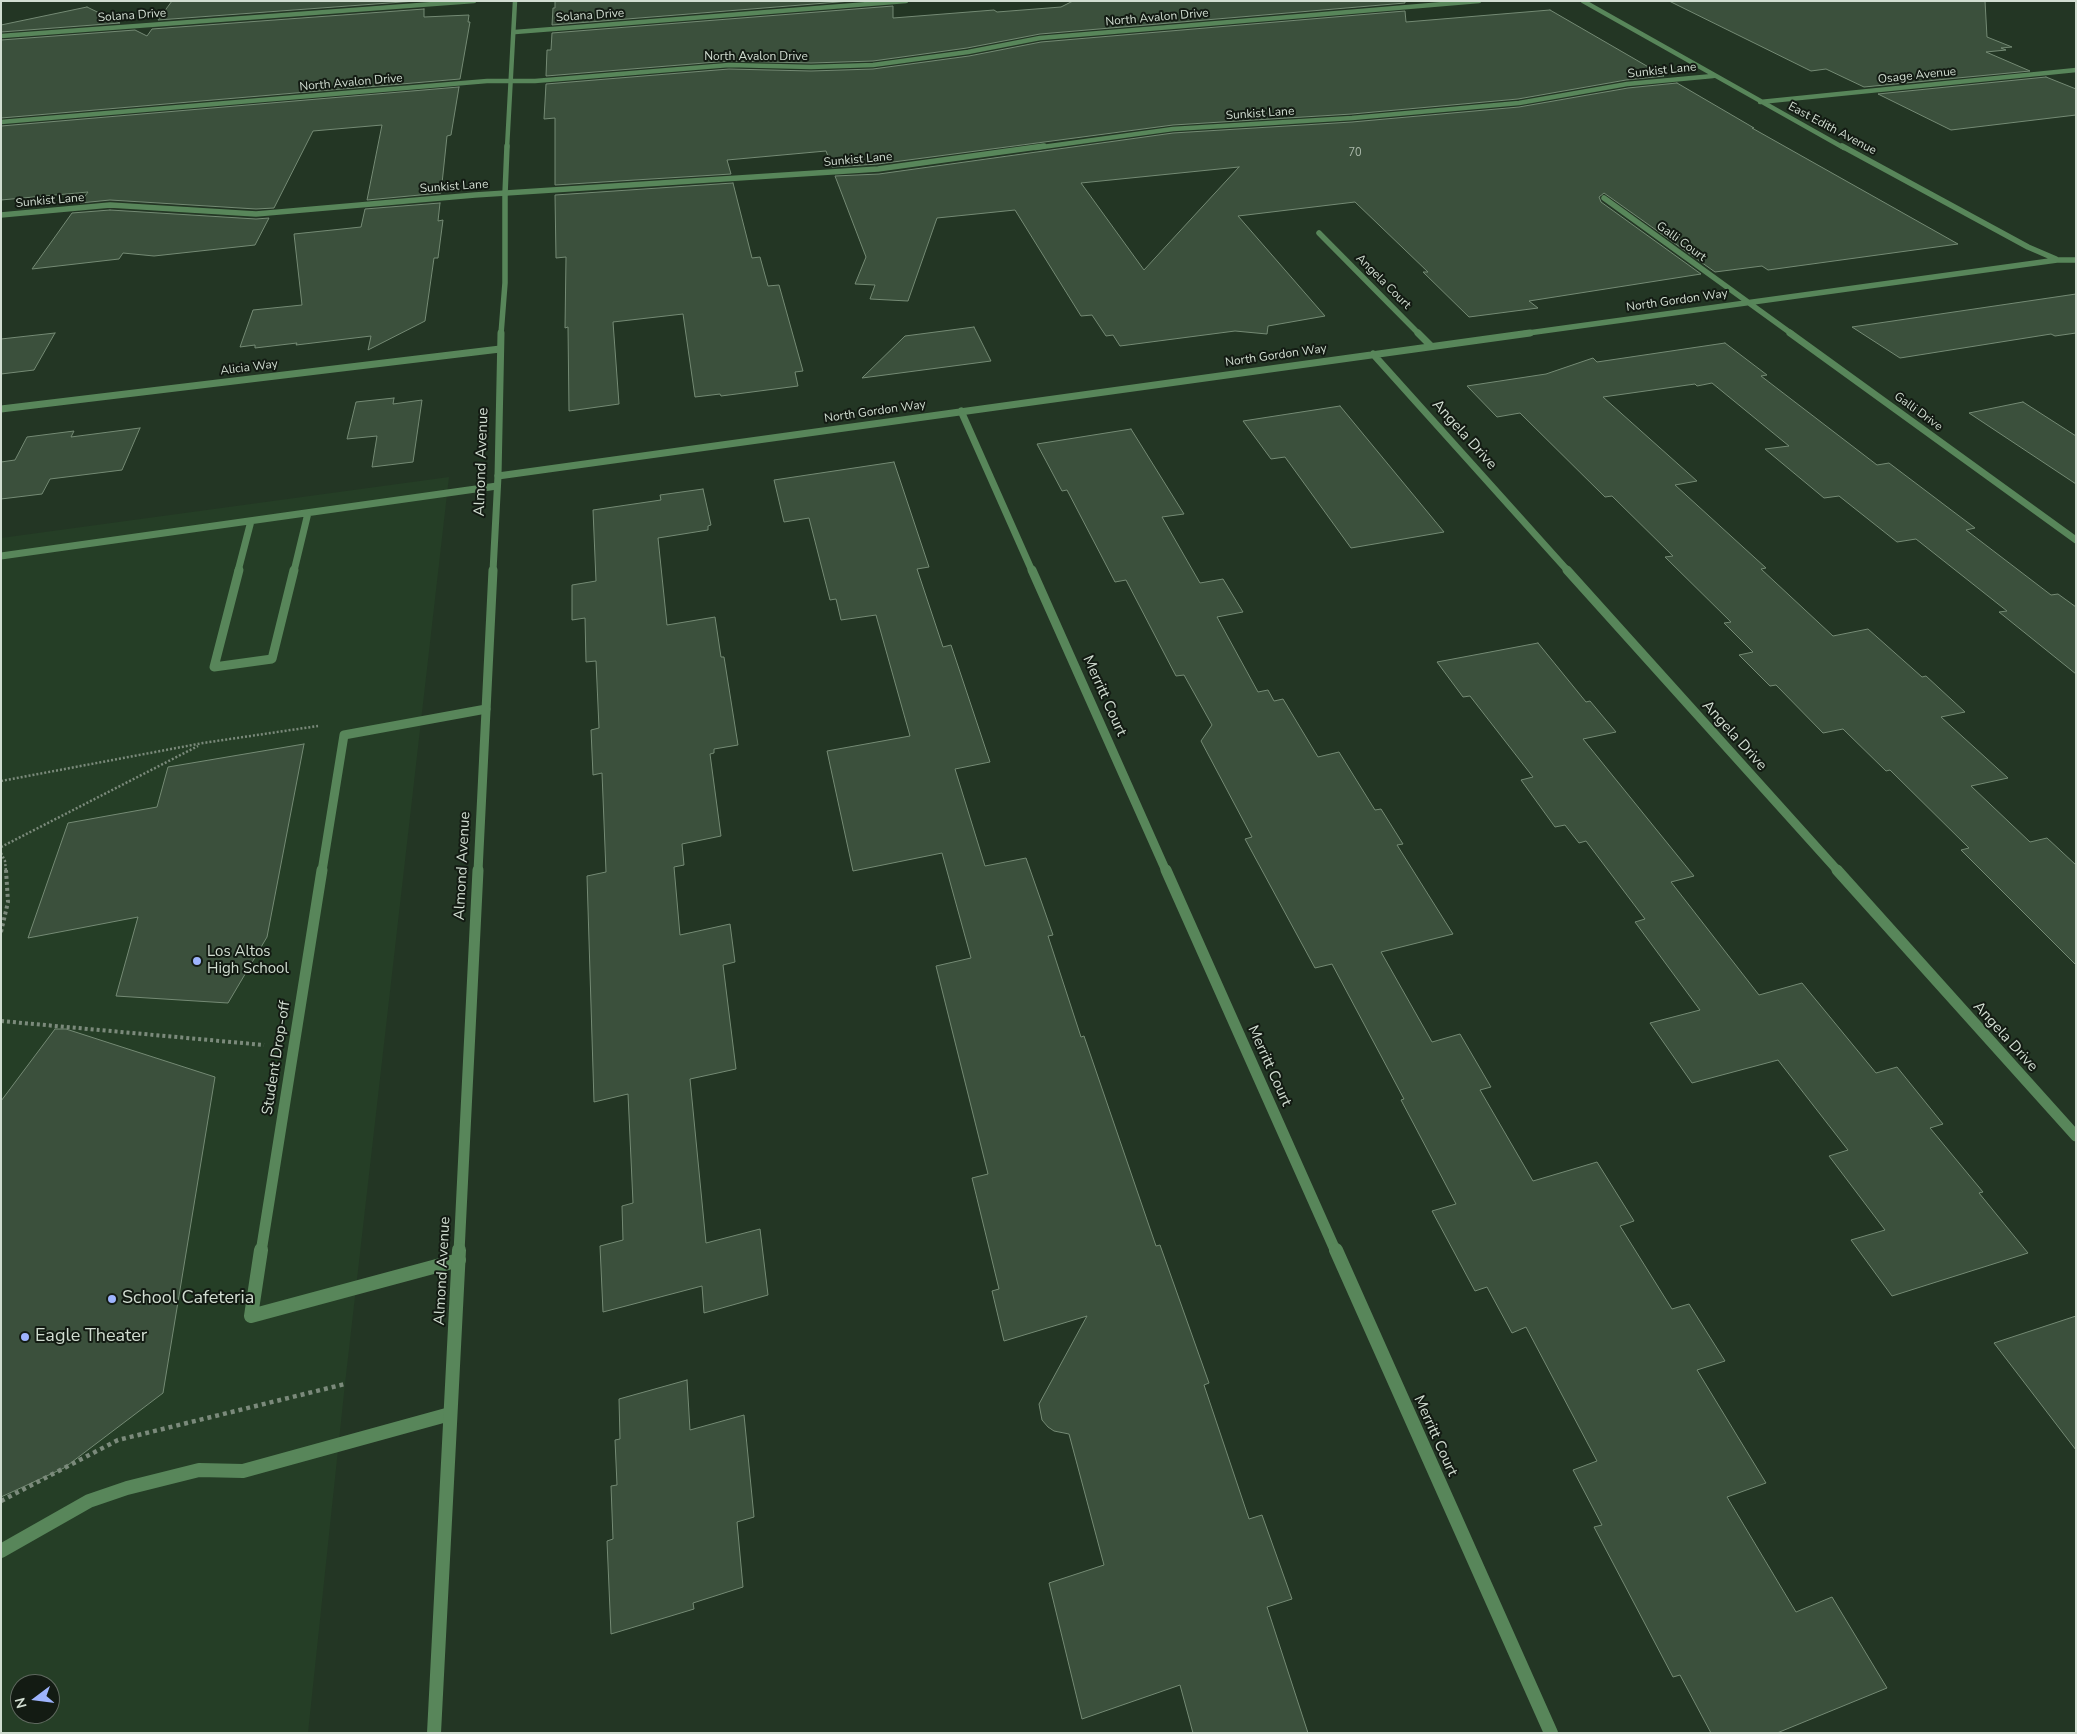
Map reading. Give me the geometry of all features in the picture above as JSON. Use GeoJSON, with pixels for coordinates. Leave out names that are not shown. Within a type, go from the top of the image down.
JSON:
{"type":"FeatureCollection","features":[{"type":"Feature","properties":{"kind":"street","name":"Solana Drive"},"geometry":{"type":"LineString","coordinates":[[1,36],[474,1]]}},
{"type":"Feature","properties":{"kind":"street","name":"Almond Avenue"},"geometry":{"type":"LineString","coordinates":[[434,1733],[497,481],[500,349],[505,283],[505,194],[515,32],[515,1]]}},
{"type":"Feature","properties":{"kind":"street","name":"Solana Drive"},"geometry":{"type":"LineString","coordinates":[[515,32],[906,1]]}},
{"type":"Feature","properties":{"kind":"street","name":"North Avalon Drive"},"geometry":{"type":"LineString","coordinates":[[1,122],[487,81],[535,81],[729,65],[811,67],[873,65],[968,52],[1040,38],[1479,1]]}},
{"type":"Feature","properties":{"kind":"street","name":"East Edith Avenue"},"geometry":{"type":"LineString","coordinates":[[1583,1],[1760,102],[2028,247],[2057,260],[2076,265]]}},
{"type":"Feature","properties":{"kind":"street","name":"Osage Avenue"},"geometry":{"type":"LineString","coordinates":[[1760,102],[2076,70]]}},
{"type":"Feature","properties":{"kind":"street","name":"Sunkist Lane"},"geometry":{"type":"LineString","coordinates":[[1,216],[110,205],[256,214],[476,195],[878,169],[1173,129],[1352,118],[1519,103],[1627,84],[1713,76]]}},
{"type":"Feature","properties":{"kind":"street","name":"Galli Court"},"geometry":{"type":"LineString","coordinates":[[1604,198],[1747,302]]}},
{"type":"Feature","properties":{"kind":"street","name":"Angela Court"},"geometry":{"type":"LineString","coordinates":[[1319,233],[1431,346]]}},
{"type":"Feature","properties":{"kind":"street"},"geometry":{"type":"LineString","coordinates":[[2057,260],[2076,260]]}},
{"type":"Feature","properties":{"kind":"street","name":"North Gordon Way"},"geometry":{"type":"LineString","coordinates":[[1,556],[308,513],[497,481],[961,412],[2057,260]]}},
{"type":"Feature","properties":{"kind":"street","name":"Galli Drive"},"geometry":{"type":"LineString","coordinates":[[1747,302],[2076,540]]}},
{"type":"Feature","properties":{"kind":"street","name":"Alicia Way"},"geometry":{"type":"LineString","coordinates":[[1,410],[500,349]]}},
{"type":"Feature","properties":{"kind":"street","name":"Angela Drive"},"geometry":{"type":"LineString","coordinates":[[1373,354],[2076,1136]]}},
{"type":"Feature","properties":{"kind":"street","name":"Merritt Court"},"geometry":{"type":"LineString","coordinates":[[961,412],[1551,1733]]}},
{"type":"Feature","properties":{"kind":"street"},"geometry":{"type":"LineString","coordinates":[[251,520],[214,667],[272,659],[308,513]]}},
{"type":"Feature","properties":{"kind":"street"},"geometry":{"type":"LineString","coordinates":[[344,735],[486,709]]}},
{"type":"Feature","properties":{"kind":"street","name":"Student Drop-off"},"geometry":{"type":"LineString","coordinates":[[344,735],[251,1316],[459,1260]]}},
{"type":"Feature","properties":{"kind":"street"},"geometry":{"type":"LineString","coordinates":[[1,1552],[89,1501],[127,1488],[199,1470],[243,1471],[450,1414]]}},
{"type":"Feature","properties":{"kind":"path"},"geometry":{"type":"LineString","coordinates":[[1,781],[203,743],[322,726],[344,735]]}},
{"type":"Feature","properties":{"kind":"path"},"geometry":{"type":"LineString","coordinates":[[1,847],[203,743]]}},
{"type":"Feature","properties":{"kind":"path"},"geometry":{"type":"LineString","coordinates":[[1,853],[5,861],[8,902],[1,932]]}},
{"type":"Feature","properties":{"kind":"path"},"geometry":{"type":"LineString","coordinates":[[1,1021],[294,1047]]}},
{"type":"Feature","properties":{"kind":"path"},"geometry":{"type":"LineString","coordinates":[[1,1500],[118,1440],[345,1384]]}},
{"type":"Feature","properties":{"kind":"shaded area","name":"Los Altos High School"},"geometry":{"type":"Polygon","coordinates":[[[449,477],[345,1384],[308,1733],[1,1733],[1,538],[449,477]]]}},
{"type":"Feature","properties":{"kind":"building"},"geometry":{"type":"Polygon","coordinates":[[[172,1],[416,1],[158,20],[172,1]]]}},
{"type":"Feature","properties":{"kind":"building"},"geometry":{"type":"Polygon","coordinates":[[[555,1],[851,1],[552,25],[555,1]]]}},
{"type":"Feature","properties":{"kind":"building"},"geometry":{"type":"Polygon","coordinates":[[[1073,1],[1405,1],[1405,3],[1040,34],[967,48],[873,61],[811,63],[729,61],[546,76],[547,50],[551,50],[552,33],[893,6],[893,18],[994,10],[997,12],[1061,7],[1073,1]]]}},
{"type":"Feature","properties":{"kind":"building"},"geometry":{"type":"Polygon","coordinates":[[[1669,1],[1985,1],[1987,37],[2012,47],[2001,48],[2006,50],[1986,52],[2030,71],[1864,87],[1826,69],[1811,71],[1669,1]]]}},
{"type":"Feature","properties":{"kind":"building"},"geometry":{"type":"Polygon","coordinates":[[[87,7],[120,23],[1,32],[1,25],[87,7]]]}},
{"type":"Feature","properties":{"kind":"building"},"geometry":{"type":"Polygon","coordinates":[[[424,9],[424,17],[469,15],[468,22],[470,22],[460,79],[1,118],[1,40],[135,30],[147,36],[152,29],[424,9]]]}},
{"type":"Feature","properties":{"kind":"building"},"geometry":{"type":"Polygon","coordinates":[[[1550,10],[1664,76],[1626,80],[1518,99],[1352,114],[1173,125],[878,164],[832,167],[826,151],[727,160],[731,174],[555,185],[555,118],[544,119],[546,84],[729,69],[811,71],[873,69],[969,56],[1041,42],[1405,11],[1406,22],[1550,10]]]}},
{"type":"Feature","properties":{"kind":"building"},"geometry":{"type":"Polygon","coordinates":[[[2046,77],[2076,89],[2076,115],[1951,130],[1878,94],[2046,77]]]}},
{"type":"Feature","properties":{"kind":"building"},"geometry":{"type":"Polygon","coordinates":[[[1677,83],[1754,128],[1752,128],[1958,244],[1768,270],[1762,266],[1715,272],[1604,193],[1599,197],[1601,202],[1701,274],[1529,301],[1538,308],[1469,317],[1423,272],[1428,272],[1355,202],[1238,216],[1325,316],[1268,326],[1267,334],[1235,331],[1120,346],[1113,335],[1106,336],[1092,315],[1081,316],[1015,210],[937,218],[908,301],[870,299],[875,285],[855,284],[866,257],[835,176],[879,174],[1173,133],[1352,122],[1519,107],[1628,88],[1677,83]],[[1239,167],[1081,183],[1144,270],[1239,167]]]}},
{"type":"Feature","properties":{"kind":"building"},"geometry":{"type":"Polygon","coordinates":[[[459,87],[451,135],[447,136],[441,193],[367,200],[382,125],[313,131],[274,208],[256,209],[110,200],[80,203],[88,192],[1,200],[1,126],[459,87]]]}},
{"type":"Feature","properties":{"kind":"building"},"geometry":{"type":"Polygon","coordinates":[[[733,183],[752,258],[760,257],[768,286],[779,285],[803,371],[795,372],[798,386],[721,396],[720,394],[695,397],[683,314],[613,322],[619,404],[569,411],[568,327],[565,328],[566,257],[556,258],[555,195],[733,183]]]}},
{"type":"Feature","properties":{"kind":"building"},"geometry":{"type":"Polygon","coordinates":[[[440,203],[438,221],[443,220],[438,258],[434,258],[425,321],[368,350],[371,336],[296,345],[297,343],[255,348],[255,345],[240,347],[253,310],[302,305],[294,234],[361,227],[365,209],[440,203]]]}},
{"type":"Feature","properties":{"kind":"building"},"geometry":{"type":"Polygon","coordinates":[[[110,210],[256,219],[269,218],[255,245],[154,256],[123,253],[119,259],[32,269],[72,213],[110,210]]]}},
{"type":"Feature","properties":{"kind":"building"},"geometry":{"type":"Polygon","coordinates":[[[2076,294],[2076,333],[2055,336],[2051,334],[1900,358],[1852,327],[2076,294]]]}},
{"type":"Feature","properties":{"kind":"building"},"geometry":{"type":"Polygon","coordinates":[[[974,327],[991,361],[862,378],[905,336],[974,327]]]}},
{"type":"Feature","properties":{"kind":"building"},"geometry":{"type":"Polygon","coordinates":[[[55,333],[34,370],[1,374],[1,339],[55,333]]]}},
{"type":"Feature","properties":{"kind":"building"},"geometry":{"type":"Polygon","coordinates":[[[1725,343],[1767,375],[1761,376],[1877,465],[1889,463],[1975,528],[1966,530],[2051,595],[2058,594],[2076,607],[2076,674],[1999,612],[2007,611],[1916,539],[1897,542],[1839,496],[1824,498],[1765,449],[1789,446],[1712,383],[1603,397],[1697,481],[1675,485],[1766,568],[1761,569],[1833,636],[1868,629],[1922,677],[1926,676],[1965,712],[1941,717],[2008,778],[1971,786],[2030,842],[2047,838],[2076,865],[2076,965],[1961,850],[1969,848],[1890,770],[1886,771],[1843,729],[1823,733],[1776,685],[1770,686],[1739,655],[1753,652],[1724,623],[1731,622],[1665,557],[1673,556],[1612,496],[1605,497],[1520,413],[1497,417],[1467,386],[1546,374],[1593,358],[1597,362],[1725,343]]]}},
{"type":"Feature","properties":{"kind":"building"},"geometry":{"type":"Polygon","coordinates":[[[394,398],[393,404],[422,400],[413,462],[372,467],[377,436],[347,439],[356,402],[394,398]]]}},
{"type":"Feature","properties":{"kind":"building"},"geometry":{"type":"Polygon","coordinates":[[[2023,402],[2076,436],[2076,484],[1969,413],[2023,402]]]}},
{"type":"Feature","properties":{"kind":"building"},"geometry":{"type":"Polygon","coordinates":[[[1340,406],[1444,532],[1351,548],[1285,457],[1271,459],[1243,421],[1340,406]]]}},
{"type":"Feature","properties":{"kind":"building"},"geometry":{"type":"Polygon","coordinates":[[[140,428],[122,470],[50,479],[42,494],[1,499],[1,462],[15,460],[27,437],[74,431],[71,437],[140,428]]]}},
{"type":"Feature","properties":{"kind":"building"},"geometry":{"type":"Polygon","coordinates":[[[1131,429],[1184,514],[1162,517],[1200,583],[1223,579],[1243,612],[1217,617],[1258,692],[1268,690],[1274,701],[1283,699],[1318,757],[1339,752],[1375,810],[1381,809],[1403,844],[1397,845],[1453,934],[1381,952],[1432,1042],[1460,1034],[1491,1087],[1480,1090],[1533,1181],[1597,1162],[1634,1221],[1620,1226],[1672,1309],[1689,1304],[1725,1361],[1697,1370],[1766,1483],[1727,1497],[1796,1612],[1832,1597],[1887,1688],[1777,1733],[1711,1733],[1680,1675],[1673,1677],[1594,1527],[1602,1525],[1573,1470],[1597,1461],[1526,1327],[1512,1333],[1487,1287],[1475,1291],[1432,1211],[1456,1204],[1401,1100],[1404,1099],[1332,964],[1315,968],[1245,839],[1252,837],[1201,741],[1212,725],[1184,675],[1176,676],[1126,580],[1115,582],[1067,490],[1062,491],[1037,444],[1131,429]]]}},
{"type":"Feature","properties":{"kind":"building"},"geometry":{"type":"Polygon","coordinates":[[[894,462],[929,567],[917,569],[943,647],[951,645],[990,762],[955,769],[985,866],[1026,858],[1053,935],[1048,936],[1081,1037],[1084,1036],[1156,1246],[1160,1245],[1209,1383],[1204,1385],[1249,1519],[1262,1515],[1292,1599],[1267,1607],[1308,1733],[1193,1733],[1180,1685],[1082,1719],[1049,1583],[1104,1565],[1069,1434],[1054,1431],[1048,1427],[1042,1420],[1039,1404],[1087,1316],[1004,1341],[992,1291],[999,1289],[972,1178],[988,1174],[936,966],[971,958],[942,853],[853,871],[827,751],[910,736],[876,615],[841,620],[836,599],[830,600],[809,518],[784,522],[774,480],[894,462]]]}},
{"type":"Feature","properties":{"kind":"building"},"geometry":{"type":"Polygon","coordinates":[[[703,489],[711,525],[708,526],[708,530],[658,538],[667,625],[715,617],[721,657],[724,657],[738,745],[714,749],[714,753],[710,754],[721,836],[682,844],[684,865],[674,867],[680,935],[730,924],[735,962],[723,965],[736,1069],[690,1079],[706,1243],[760,1229],[768,1295],[704,1313],[702,1286],[603,1312],[600,1246],[623,1240],[622,1206],[633,1203],[628,1094],[594,1102],[587,876],[606,872],[602,773],[593,775],[591,730],[599,728],[596,661],[586,662],[585,618],[572,620],[572,585],[596,581],[593,510],[661,500],[660,495],[703,489]]]}},
{"type":"Feature","properties":{"kind":"building"},"geometry":{"type":"Polygon","coordinates":[[[1538,643],[1586,702],[1590,701],[1616,732],[1583,739],[1694,876],[1671,882],[1759,995],[1802,983],[1876,1073],[1897,1067],[1943,1124],[1930,1128],[1983,1192],[1979,1193],[2028,1253],[1892,1296],[1851,1240],[1885,1230],[1829,1156],[1848,1150],[1778,1060],[1692,1083],[1650,1023],[1700,1010],[1635,922],[1645,919],[1586,841],[1579,843],[1565,825],[1555,827],[1521,780],[1533,777],[1470,696],[1463,697],[1437,662],[1538,643]]]}},
{"type":"Feature","properties":{"kind":"building"},"geometry":{"type":"Polygon","coordinates":[[[304,744],[267,937],[228,1003],[116,996],[138,917],[28,938],[68,823],[157,807],[168,767],[304,744]]]}},
{"type":"Feature","properties":{"kind":"building","name":"School Cafeteria"},"geometry":{"type":"Polygon","coordinates":[[[55,1029],[66,1029],[215,1077],[163,1393],[64,1468],[1,1497],[1,1101],[55,1029]]]}},
{"type":"Feature","properties":{"kind":"building"},"geometry":{"type":"Polygon","coordinates":[[[2076,1316],[2076,1450],[1994,1343],[2076,1316]]]}},
{"type":"Feature","properties":{"kind":"building"},"geometry":{"type":"Polygon","coordinates":[[[687,1380],[690,1430],[744,1415],[754,1517],[737,1522],[743,1587],[693,1603],[694,1609],[611,1634],[607,1541],[613,1539],[611,1486],[617,1485],[615,1440],[620,1439],[619,1399],[687,1380]]]}},
{"type":"Feature","properties":{"kind":"place","name":"Los Altos High School"},"geometry":{"type":"Point","coordinates":[197,961]}},
{"type":"Feature","properties":{"kind":"place","name":"School Cafeteria"},"geometry":{"type":"Point","coordinates":[112,1299]}},
{"type":"Feature","properties":{"kind":"place","name":"Eagle Theater"},"geometry":{"type":"Point","coordinates":[25,1337]}}]}
